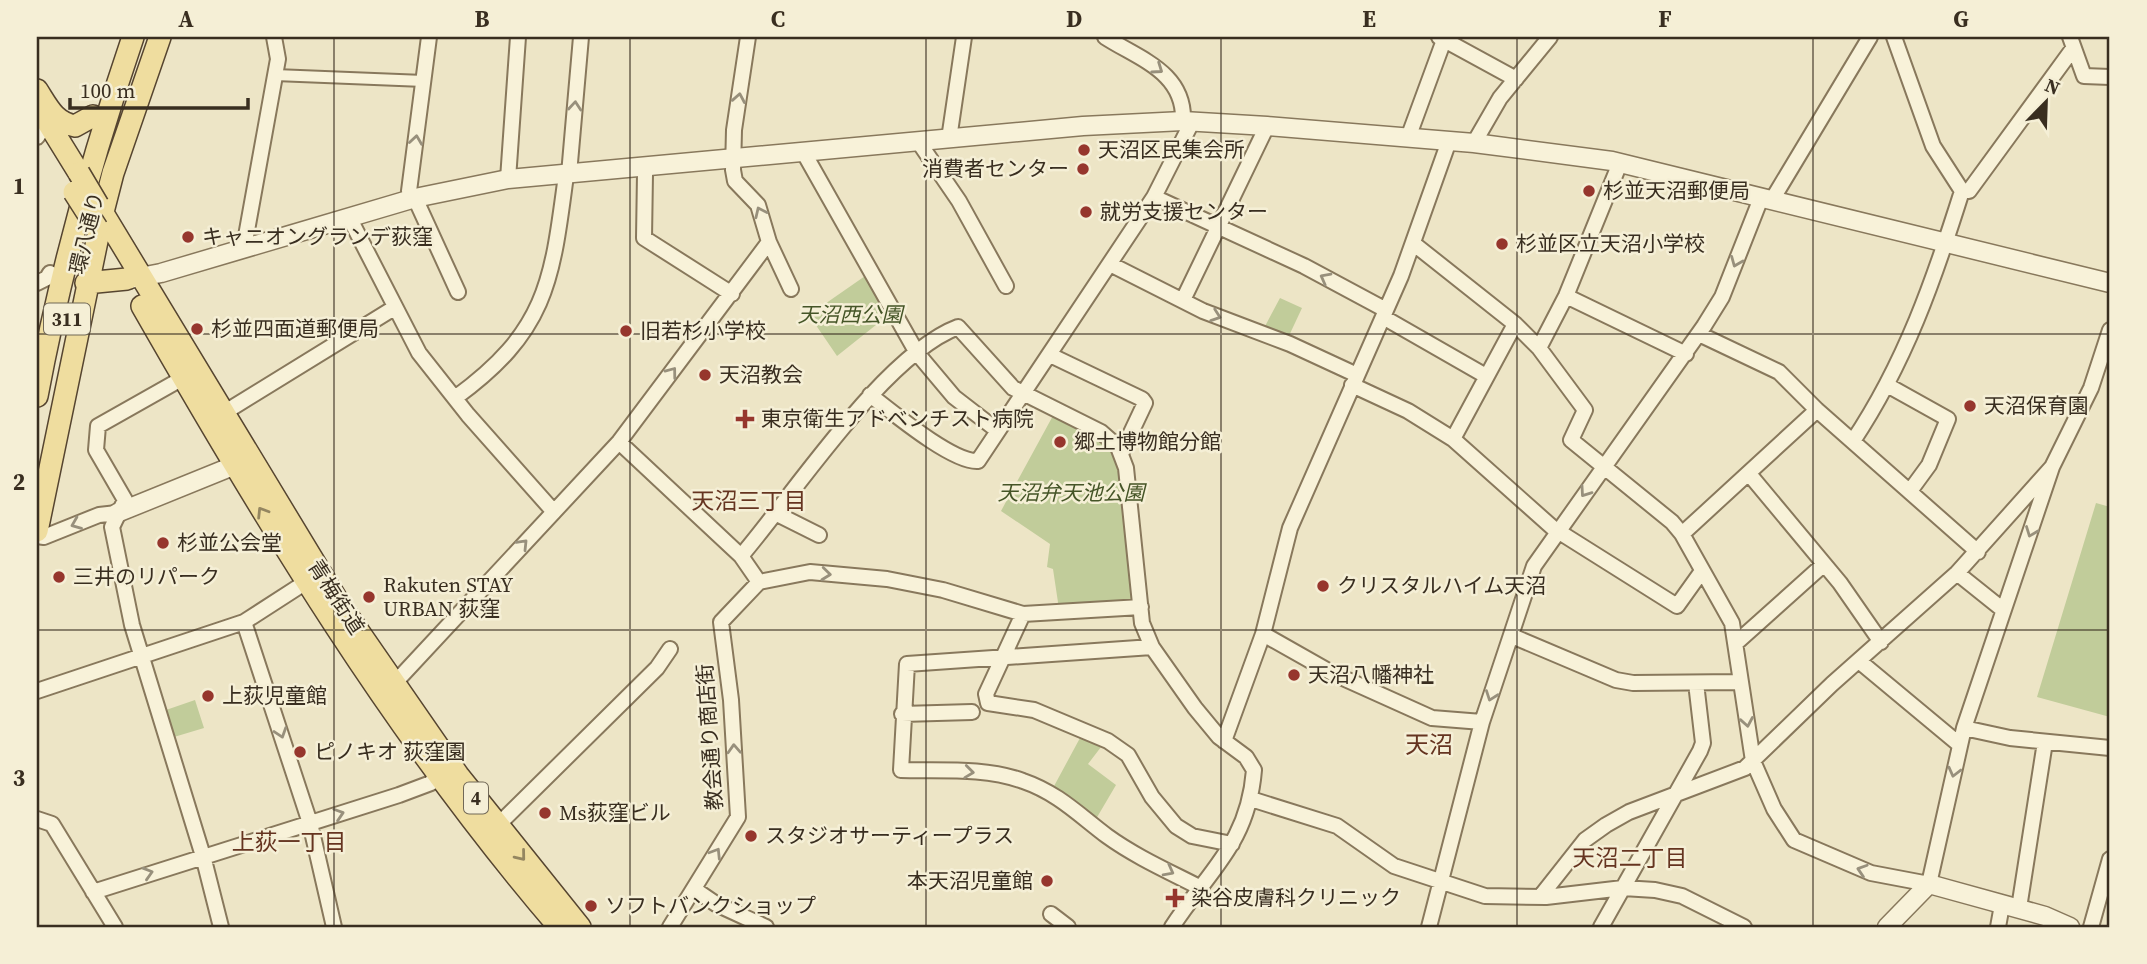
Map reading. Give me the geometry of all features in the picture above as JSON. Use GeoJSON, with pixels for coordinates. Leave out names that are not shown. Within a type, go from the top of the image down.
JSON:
{"type":"FeatureCollection","features":[{"type":"Feature","properties":{"kind":"main road","name":"311"},"geometry":{"type":"LineString","coordinates":[[37,335],[43,278],[93,116],[121,37]]}},
{"type":"Feature","properties":{"kind":"main road","name":"環八通り"},"geometry":{"type":"LineString","coordinates":[[37,396],[93,157],[133,37]]}},
{"type":"Feature","properties":{"kind":"main road","name":"環八通り"},"geometry":{"type":"LineString","coordinates":[[37,475],[81,254],[106,156],[146,37]]}},
{"type":"Feature","properties":{"kind":"main road","name":"311"},"geometry":{"type":"LineString","coordinates":[[37,531],[100,220],[113,173],[160,37]]}},
{"type":"Feature","properties":{"kind":"main road"},"geometry":{"type":"LineString","coordinates":[[37,90],[53,116],[63,123],[75,126],[93,116]]}},
{"type":"Feature","properties":{"kind":"main road","name":"4"},"geometry":{"type":"LineString","coordinates":[[37,105],[75,179],[100,220]]}},
{"type":"Feature","properties":{"kind":"main road","name":"4"},"geometry":{"type":"LineString","coordinates":[[37,134],[75,179]]}},
{"type":"Feature","properties":{"kind":"main road","name":"青梅街道"},"geometry":{"type":"LineString","coordinates":[[100,220],[393,683],[497,826],[580,927]]}},
{"type":"Feature","properties":{"kind":"main road"},"geometry":{"type":"LineString","coordinates":[[86,284],[135,279]]}},
{"type":"Feature","properties":{"kind":"main road","name":"青梅街道"},"geometry":{"type":"LineString","coordinates":[[135,279],[183,378],[233,466],[306,582],[434,771],[559,927]]}},
{"type":"Feature","properties":{"kind":"street"},"geometry":{"type":"LineString","coordinates":[[244,247],[275,75],[278,51],[274,37]]}},
{"type":"Feature","properties":{"kind":"street"},"geometry":{"type":"LineString","coordinates":[[429,37],[409,191],[415,198],[458,292]]}},
{"type":"Feature","properties":{"kind":"street"},"geometry":{"type":"LineString","coordinates":[[508,179],[518,37]]}},
{"type":"Feature","properties":{"kind":"street"},"geometry":{"type":"LineString","coordinates":[[455,398],[508,354],[534,318],[553,258],[567,174],[581,37]]}},
{"type":"Feature","properties":{"kind":"street"},"geometry":{"type":"LineString","coordinates":[[748,37],[732,159],[735,181],[758,205],[769,242],[791,289]]}},
{"type":"Feature","properties":{"kind":"street"},"geometry":{"type":"LineString","coordinates":[[949,139],[964,37]]}},
{"type":"Feature","properties":{"kind":"street"},"geometry":{"type":"LineString","coordinates":[[870,395],[968,462],[978,461],[1154,197],[1188,122],[1180,94],[1173,81],[1160,69],[1105,37]]}},
{"type":"Feature","properties":{"kind":"street"},"geometry":{"type":"LineString","coordinates":[[1474,143],[1516,79],[1550,37]]}},
{"type":"Feature","properties":{"kind":"street"},"geometry":{"type":"LineString","coordinates":[[1429,927],[1482,722],[1534,566],[1699,334],[1722,297],[1766,199],[1870,37]]}},
{"type":"Feature","properties":{"kind":"street"},"geometry":{"type":"LineString","coordinates":[[1894,37],[1933,146],[1962,191]]}},
{"type":"Feature","properties":{"kind":"street"},"geometry":{"type":"LineString","coordinates":[[1408,138],[1442,38],[1516,79]]}},
{"type":"Feature","properties":{"kind":"street"},"geometry":{"type":"LineString","coordinates":[[1962,191],[1969,191],[2071,43]]}},
{"type":"Feature","properties":{"kind":"street"},"geometry":{"type":"LineString","coordinates":[[2071,43],[2084,76],[2110,77]]}},
{"type":"Feature","properties":{"kind":"street"},"geometry":{"type":"LineString","coordinates":[[275,75],[424,81]]}},
{"type":"Feature","properties":{"kind":"street"},"geometry":{"type":"LineString","coordinates":[[135,279],[415,198],[508,179],[1083,126],[1188,122],[1474,143],[1620,163],[2110,284]]}},
{"type":"Feature","properties":{"kind":"street"},"geometry":{"type":"LineString","coordinates":[[1183,300],[1268,126]]}},
{"type":"Feature","properties":{"kind":"street"},"geometry":{"type":"LineString","coordinates":[[1224,741],[1263,634],[1290,528],[1414,243],[1449,141]]}},
{"type":"Feature","properties":{"kind":"street"},"geometry":{"type":"LineString","coordinates":[[918,142],[959,201],[1006,286]]}},
{"type":"Feature","properties":{"kind":"street"},"geometry":{"type":"LineString","coordinates":[[804,153],[917,353],[954,397],[998,431]]}},
{"type":"Feature","properties":{"kind":"street"},"geometry":{"type":"LineString","coordinates":[[1539,348],[1566,296],[1620,163]]}},
{"type":"Feature","properties":{"kind":"street"},"geometry":{"type":"LineString","coordinates":[[648,166],[645,174],[644,238],[732,294]]}},
{"type":"Feature","properties":{"kind":"street"},"geometry":{"type":"LineString","coordinates":[[1853,441],[1887,385],[1914,332],[1962,191]]}},
{"type":"Feature","properties":{"kind":"street"},"geometry":{"type":"LineString","coordinates":[[1154,197],[1304,266],[1486,376]]}},
{"type":"Feature","properties":{"kind":"street"},"geometry":{"type":"LineString","coordinates":[[349,217],[419,353],[554,512]]}},
{"type":"Feature","properties":{"kind":"street"},"geometry":{"type":"LineString","coordinates":[[389,705],[388,694],[393,683],[619,442],[769,242]]}},
{"type":"Feature","properties":{"kind":"street"},"geometry":{"type":"LineString","coordinates":[[1414,243],[1515,324],[1539,348],[1585,410],[1572,440],[1672,522],[1682,534],[1732,623],[1753,761],[1774,809],[1794,840],[1871,873],[1928,884],[2011,906],[2070,927]]}},
{"type":"Feature","properties":{"kind":"street"},"geometry":{"type":"LineString","coordinates":[[1110,264],[1183,300],[1290,344],[1408,411],[1452,439],[1558,531],[1677,607],[1702,570]]}},
{"type":"Feature","properties":{"kind":"street"},"geometry":{"type":"LineString","coordinates":[[1566,296],[1686,354]]}},
{"type":"Feature","properties":{"kind":"street"},"geometry":{"type":"LineString","coordinates":[[222,414],[394,308]]}},
{"type":"Feature","properties":{"kind":"street"},"geometry":{"type":"LineString","coordinates":[[1452,439],[1515,324]]}},
{"type":"Feature","properties":{"kind":"street"},"geometry":{"type":"LineString","coordinates":[[741,556],[870,395],[937,335],[958,327],[1013,388],[1101,432],[1118,447],[1126,468],[1142,623],[1152,647],[1195,708],[1224,741],[1246,757],[1254,770],[1251,799],[1232,844],[1215,873],[1172,927]]}},
{"type":"Feature","properties":{"kind":"street"},"geometry":{"type":"LineString","coordinates":[[1887,927],[1928,884],[1964,728],[2052,467],[2091,388],[2110,330]]}},
{"type":"Feature","properties":{"kind":"street"},"geometry":{"type":"LineString","coordinates":[[1699,334],[1779,372],[1817,410],[1978,552]]}},
{"type":"Feature","properties":{"kind":"street"},"geometry":{"type":"LineString","coordinates":[[1050,355],[1145,403],[1121,454]]}},
{"type":"Feature","properties":{"kind":"street"},"geometry":{"type":"LineString","coordinates":[[183,378],[98,426],[96,450],[125,500],[112,527],[140,658],[204,856],[221,927]]}},
{"type":"Feature","properties":{"kind":"street"},"geometry":{"type":"LineString","coordinates":[[1887,385],[1948,419],[1929,464],[1910,491]]}},
{"type":"Feature","properties":{"kind":"street"},"geometry":{"type":"LineString","coordinates":[[1682,534],[1750,475],[1817,410]]}},
{"type":"Feature","properties":{"kind":"street"},"geometry":{"type":"LineString","coordinates":[[619,442],[741,556],[754,590],[810,572],[887,579],[943,590],[1023,614],[1141,607]]}},
{"type":"Feature","properties":{"kind":"street"},"geometry":{"type":"LineString","coordinates":[[37,536],[44,537],[99,515],[117,513],[233,466],[244,464],[255,468]]}},
{"type":"Feature","properties":{"kind":"street"},"geometry":{"type":"LineString","coordinates":[[1539,897],[1586,840],[1629,811],[1745,768],[1957,573],[2052,467]]}},
{"type":"Feature","properties":{"kind":"street"},"geometry":{"type":"LineString","coordinates":[[1750,475],[1881,642]]}},
{"type":"Feature","properties":{"kind":"street"},"geometry":{"type":"LineString","coordinates":[[777,514],[819,535]]}},
{"type":"Feature","properties":{"kind":"street"},"geometry":{"type":"LineString","coordinates":[[1736,643],[1823,565]]}},
{"type":"Feature","properties":{"kind":"street"},"geometry":{"type":"LineString","coordinates":[[1957,573],[2003,610]]}},
{"type":"Feature","properties":{"kind":"street"},"geometry":{"type":"LineString","coordinates":[[37,691],[244,622],[306,582]]}},
{"type":"Feature","properties":{"kind":"street","name":"教会通り商店街"},"geometry":{"type":"LineString","coordinates":[[670,927],[738,817],[732,700],[721,622],[754,590]]}},
{"type":"Feature","properties":{"kind":"street"},"geometry":{"type":"LineString","coordinates":[[1023,614],[986,694],[988,703],[1034,710],[1108,741],[1128,755],[1152,797],[1176,825],[1192,836],[1232,844]]}},
{"type":"Feature","properties":{"kind":"street"},"geometry":{"type":"LineString","coordinates":[[244,622],[310,823],[334,927]]}},
{"type":"Feature","properties":{"kind":"street"},"geometry":{"type":"LineString","coordinates":[[1263,634],[1332,673],[1432,718],[1482,722]]}},
{"type":"Feature","properties":{"kind":"street"},"geometry":{"type":"LineString","coordinates":[[1512,636],[1616,680],[1633,683],[1740,682]]}},
{"type":"Feature","properties":{"kind":"street"},"geometry":{"type":"LineString","coordinates":[[1152,647],[907,664],[902,714],[901,770],[949,769],[1021,780],[1045,790],[1127,848],[1201,888]]}},
{"type":"Feature","properties":{"kind":"street"},"geometry":{"type":"LineString","coordinates":[[497,826],[657,667],[670,649]]}},
{"type":"Feature","properties":{"kind":"street"},"geometry":{"type":"LineString","coordinates":[[1859,661],[1960,745]]}},
{"type":"Feature","properties":{"kind":"street"},"geometry":{"type":"LineString","coordinates":[[1601,927],[1703,743],[1696,683]]}},
{"type":"Feature","properties":{"kind":"street"},"geometry":{"type":"LineString","coordinates":[[902,714],[972,712]]}},
{"type":"Feature","properties":{"kind":"street"},"geometry":{"type":"LineString","coordinates":[[1964,728],[2045,742],[2110,748]]}},
{"type":"Feature","properties":{"kind":"street"},"geometry":{"type":"LineString","coordinates":[[1998,927],[2011,906],[2045,742]]}},
{"type":"Feature","properties":{"kind":"street"},"geometry":{"type":"LineString","coordinates":[[93,892],[431,783],[435,777],[434,771]]}},
{"type":"Feature","properties":{"kind":"street"},"geometry":{"type":"LineString","coordinates":[[1251,799],[1337,826],[1394,866],[1485,896],[1539,897],[1623,888],[1655,890],[1682,896],[1744,927]]}},
{"type":"Feature","properties":{"kind":"street"},"geometry":{"type":"LineString","coordinates":[[37,819],[52,824],[116,927]]}},
{"type":"Feature","properties":{"kind":"street"},"geometry":{"type":"LineString","coordinates":[[2091,927],[2110,859]]}},
{"type":"Feature","properties":{"kind":"street"},"geometry":{"type":"LineString","coordinates":[[694,889],[716,904],[766,927]]}},
{"type":"Feature","properties":{"kind":"street"},"geometry":{"type":"LineString","coordinates":[[1051,914],[1068,927]]}},
{"type":"Feature","properties":{"kind":"green space","name":"天沼西公園"},"geometry":{"type":"Polygon","coordinates":[[[868,274],[891,313],[837,356],[809,315],[868,274]]]}},
{"type":"Feature","properties":{"kind":"green space"},"geometry":{"type":"Polygon","coordinates":[[[1280,298],[1302,308],[1287,340],[1263,330],[1280,298]]]}},
{"type":"Feature","properties":{"kind":"green space","name":"天沼弁天池公園"},"geometry":{"type":"Polygon","coordinates":[[[1055,412],[1104,441],[1118,455],[1135,601],[1059,609],[1053,569],[1047,567],[1050,544],[1001,511],[1055,412]]]}},
{"type":"Feature","properties":{"kind":"green space"},"geometry":{"type":"Polygon","coordinates":[[[2096,503],[2110,507],[2110,717],[2037,697],[2096,503]]]}},
{"type":"Feature","properties":{"kind":"green space"},"geometry":{"type":"Polygon","coordinates":[[[195,700],[204,728],[174,737],[166,710],[195,700]]]}},
{"type":"Feature","properties":{"kind":"green space"},"geometry":{"type":"Polygon","coordinates":[[[1080,738],[1101,747],[1088,764],[1116,785],[1096,819],[1053,788],[1080,738]]]}},
{"type":"Feature","properties":{"kind":"place","name":"天沼区民集会所"},"geometry":{"type":"Point","coordinates":[1084,150]}},
{"type":"Feature","properties":{"kind":"place","name":"消費者センター"},"geometry":{"type":"Point","coordinates":[1083,169]}},
{"type":"Feature","properties":{"kind":"place","name":"杉並天沼郵便局"},"geometry":{"type":"Point","coordinates":[1589,191]}},
{"type":"Feature","properties":{"kind":"place","name":"就労支援センター"},"geometry":{"type":"Point","coordinates":[1086,212]}},
{"type":"Feature","properties":{"kind":"place","name":"キャニオングランデ荻窪"},"geometry":{"type":"Point","coordinates":[188,237]}},
{"type":"Feature","properties":{"kind":"place","name":"杉並区立天沼小学校"},"geometry":{"type":"Point","coordinates":[1502,244]}},
{"type":"Feature","properties":{"kind":"place","name":"杉並四面道郵便局"},"geometry":{"type":"Point","coordinates":[197,329]}},
{"type":"Feature","properties":{"kind":"place","name":"旧若杉小学校"},"geometry":{"type":"Point","coordinates":[626,331]}},
{"type":"Feature","properties":{"kind":"place","name":"天沼教会"},"geometry":{"type":"Point","coordinates":[705,375]}},
{"type":"Feature","properties":{"kind":"place","name":"天沼保育園"},"geometry":{"type":"Point","coordinates":[1970,406]}},
{"type":"Feature","properties":{"kind":"place","name":"東京衛生アドベンチスト病院"},"geometry":{"type":"Point","coordinates":[745,419]}},
{"type":"Feature","properties":{"kind":"place","name":"郷土博物館分館"},"geometry":{"type":"Point","coordinates":[1060,442]}},
{"type":"Feature","properties":{"kind":"place","name":"杉並公会堂"},"geometry":{"type":"Point","coordinates":[163,543]}},
{"type":"Feature","properties":{"kind":"place","name":"三井のリパーク"},"geometry":{"type":"Point","coordinates":[59,577]}},
{"type":"Feature","properties":{"kind":"place","name":"クリスタルハイム天沼"},"geometry":{"type":"Point","coordinates":[1323,586]}},
{"type":"Feature","properties":{"kind":"place","name":"Rakuten STAY URBAN 荻窪"},"geometry":{"type":"Point","coordinates":[369,597]}},
{"type":"Feature","properties":{"kind":"place","name":"天沼八幡神社"},"geometry":{"type":"Point","coordinates":[1294,675]}},
{"type":"Feature","properties":{"kind":"place","name":"上荻児童館"},"geometry":{"type":"Point","coordinates":[208,696]}},
{"type":"Feature","properties":{"kind":"place","name":"ピノキオ 荻窪園"},"geometry":{"type":"Point","coordinates":[300,752]}},
{"type":"Feature","properties":{"kind":"place","name":"Ms荻窪ビル"},"geometry":{"type":"Point","coordinates":[545,813]}},
{"type":"Feature","properties":{"kind":"place","name":"スタジオサーティープラス"},"geometry":{"type":"Point","coordinates":[751,836]}},
{"type":"Feature","properties":{"kind":"place","name":"本天沼児童館"},"geometry":{"type":"Point","coordinates":[1047,881]}},
{"type":"Feature","properties":{"kind":"place","name":"染谷皮膚科クリニック"},"geometry":{"type":"Point","coordinates":[1175,898]}},
{"type":"Feature","properties":{"kind":"place","name":"ソフトバンクショップ"},"geometry":{"type":"Point","coordinates":[591,906]}},
{"type":"Feature","properties":{"kind":"district","name":"天沼三丁目"},"geometry":{"type":"Point","coordinates":[749,501]}},
{"type":"Feature","properties":{"kind":"district","name":"天沼"},"geometry":{"type":"Point","coordinates":[1429,745]}},
{"type":"Feature","properties":{"kind":"district","name":"上荻一丁目"},"geometry":{"type":"Point","coordinates":[289,842]}},
{"type":"Feature","properties":{"kind":"district","name":"天沼二丁目"},"geometry":{"type":"Point","coordinates":[1630,858]}}]}
